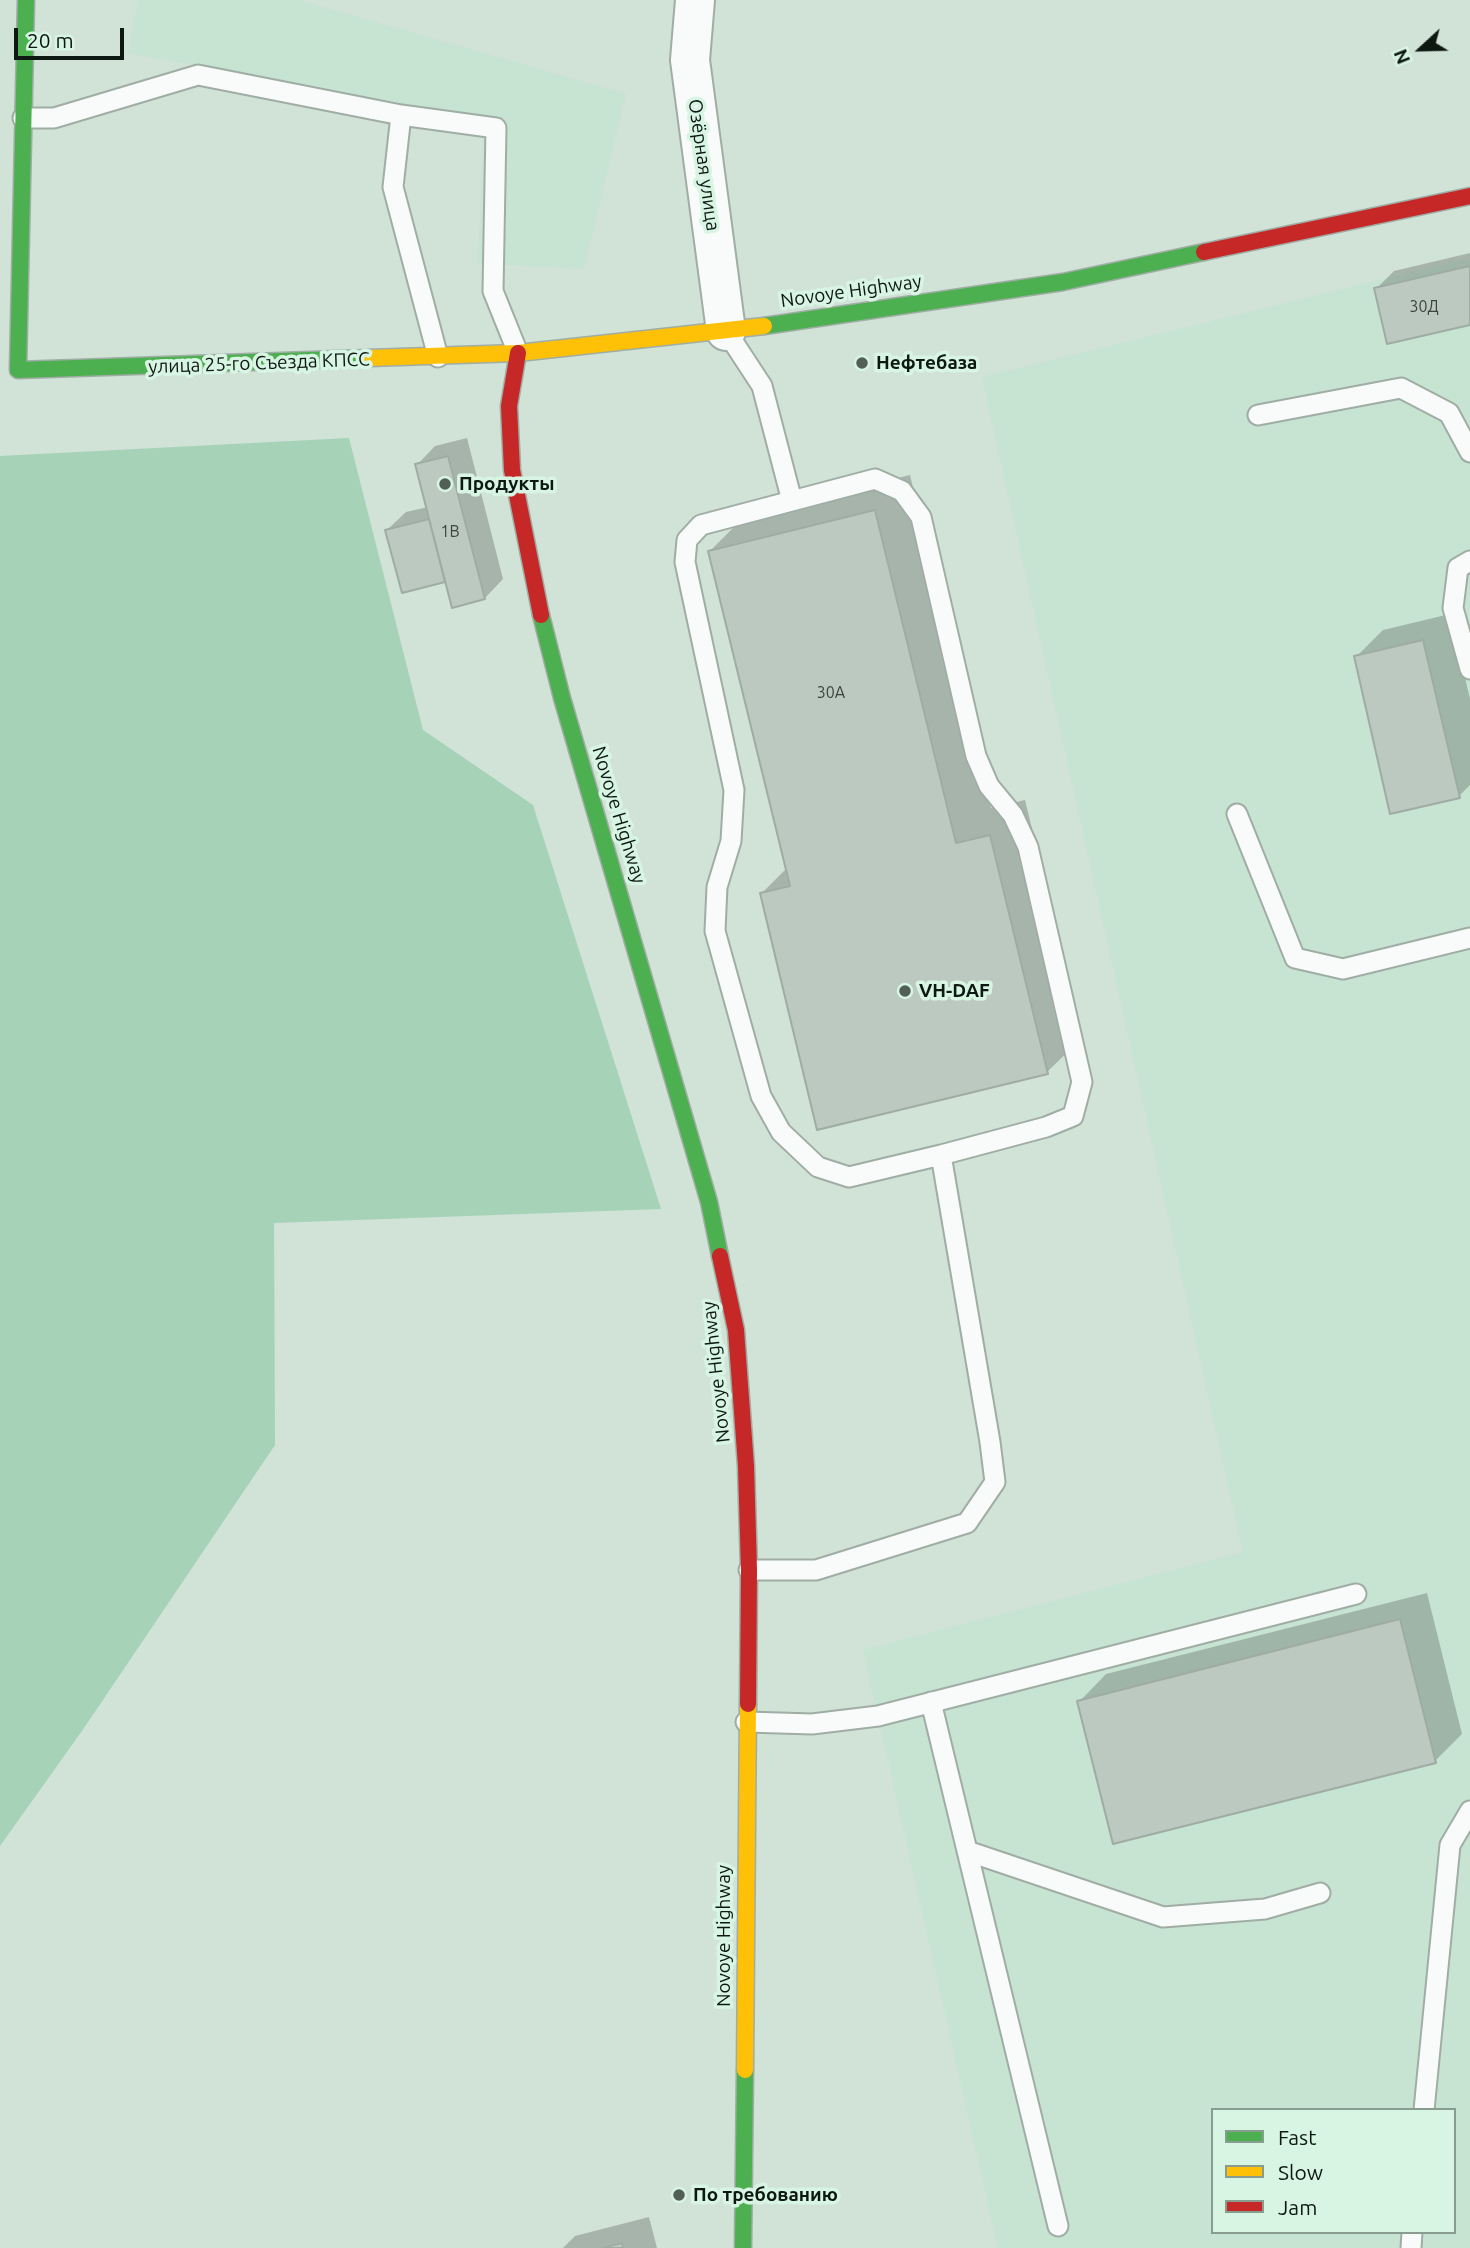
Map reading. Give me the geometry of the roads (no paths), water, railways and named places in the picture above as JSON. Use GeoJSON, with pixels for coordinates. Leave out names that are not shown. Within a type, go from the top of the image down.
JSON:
{"type":"FeatureCollection","features":[{"type":"Feature","properties":{"kind":"main road"},"geometry":{"type":"LineString","coordinates":[[9,372],[23,118],[26,0]]}},
{"type":"Feature","properties":{"kind":"main road","name":"Novoye Highway"},"geometry":{"type":"LineString","coordinates":[[743,2248],[749,1570],[746,1466],[736,1330],[709,1202],[562,698],[533,582],[512,470],[509,406],[518,353],[726,331],[1063,282],[1470,196]]}},
{"type":"Feature","properties":{"kind":"main road","name":"улица 25-го Съезда КПСС"},"geometry":{"type":"LineString","coordinates":[[9,372],[518,353]]}},
{"type":"Feature","properties":{"kind":"street","name":"Озёрная улица"},"geometry":{"type":"LineString","coordinates":[[695,0],[690,60],[726,331]]}},
{"type":"Feature","properties":{"kind":"lane"},"geometry":{"type":"LineString","coordinates":[[23,118],[54,118],[198,75],[401,115],[496,128],[493,291],[518,353]]}},
{"type":"Feature","properties":{"kind":"lane"},"geometry":{"type":"LineString","coordinates":[[401,115],[393,187],[438,357]]}},
{"type":"Feature","properties":{"kind":"lane"},"geometry":{"type":"LineString","coordinates":[[726,331],[762,386],[792,501]]}},
{"type":"Feature","properties":{"kind":"lane"},"geometry":{"type":"LineString","coordinates":[[1258,415],[1401,387],[1449,413],[1470,452]]}},
{"type":"Feature","properties":{"kind":"lane"},"geometry":{"type":"LineString","coordinates":[[875,479],[902,491],[921,517],[976,756],[989,786],[1013,815],[1028,847],[1082,1082],[1073,1116],[1046,1127],[941,1155],[849,1177],[818,1167],[781,1132],[761,1097],[715,931],[717,887],[731,841],[734,790],[685,562],[687,540],[701,525],[875,479]]}},
{"type":"Feature","properties":{"kind":"lane"},"geometry":{"type":"LineString","coordinates":[[1470,561],[1458,568],[1453,608],[1470,669]]}},
{"type":"Feature","properties":{"kind":"lane"},"geometry":{"type":"LineString","coordinates":[[1237,814],[1295,958],[1343,969],[1470,938]]}},
{"type":"Feature","properties":{"kind":"lane"},"geometry":{"type":"LineString","coordinates":[[749,1570],[816,1570],[967,1522],[995,1482],[941,1155]]}},
{"type":"Feature","properties":{"kind":"lane"},"geometry":{"type":"LineString","coordinates":[[746,1722],[812,1724],[878,1716],[1356,1594]]}},
{"type":"Feature","properties":{"kind":"lane"},"geometry":{"type":"LineString","coordinates":[[931,1702],[1058,2226]]}},
{"type":"Feature","properties":{"kind":"lane"},"geometry":{"type":"LineString","coordinates":[[1424,2108],[1450,1845],[1470,1811]]}},
{"type":"Feature","properties":{"kind":"lane"},"geometry":{"type":"LineString","coordinates":[[967,1851],[1163,1917],[1265,1909],[1320,1893]]}},
{"type":"Feature","properties":{"kind":"place","name":"Нефтебаза"},"geometry":{"type":"Point","coordinates":[862,363]}},
{"type":"Feature","properties":{"kind":"place","name":"Продукты"},"geometry":{"type":"Point","coordinates":[445,484]}},
{"type":"Feature","properties":{"kind":"place","name":"VH-DAF"},"geometry":{"type":"Point","coordinates":[905,991]}},
{"type":"Feature","properties":{"kind":"place","name":"По требованию"},"geometry":{"type":"Point","coordinates":[679,2195]}}]}
